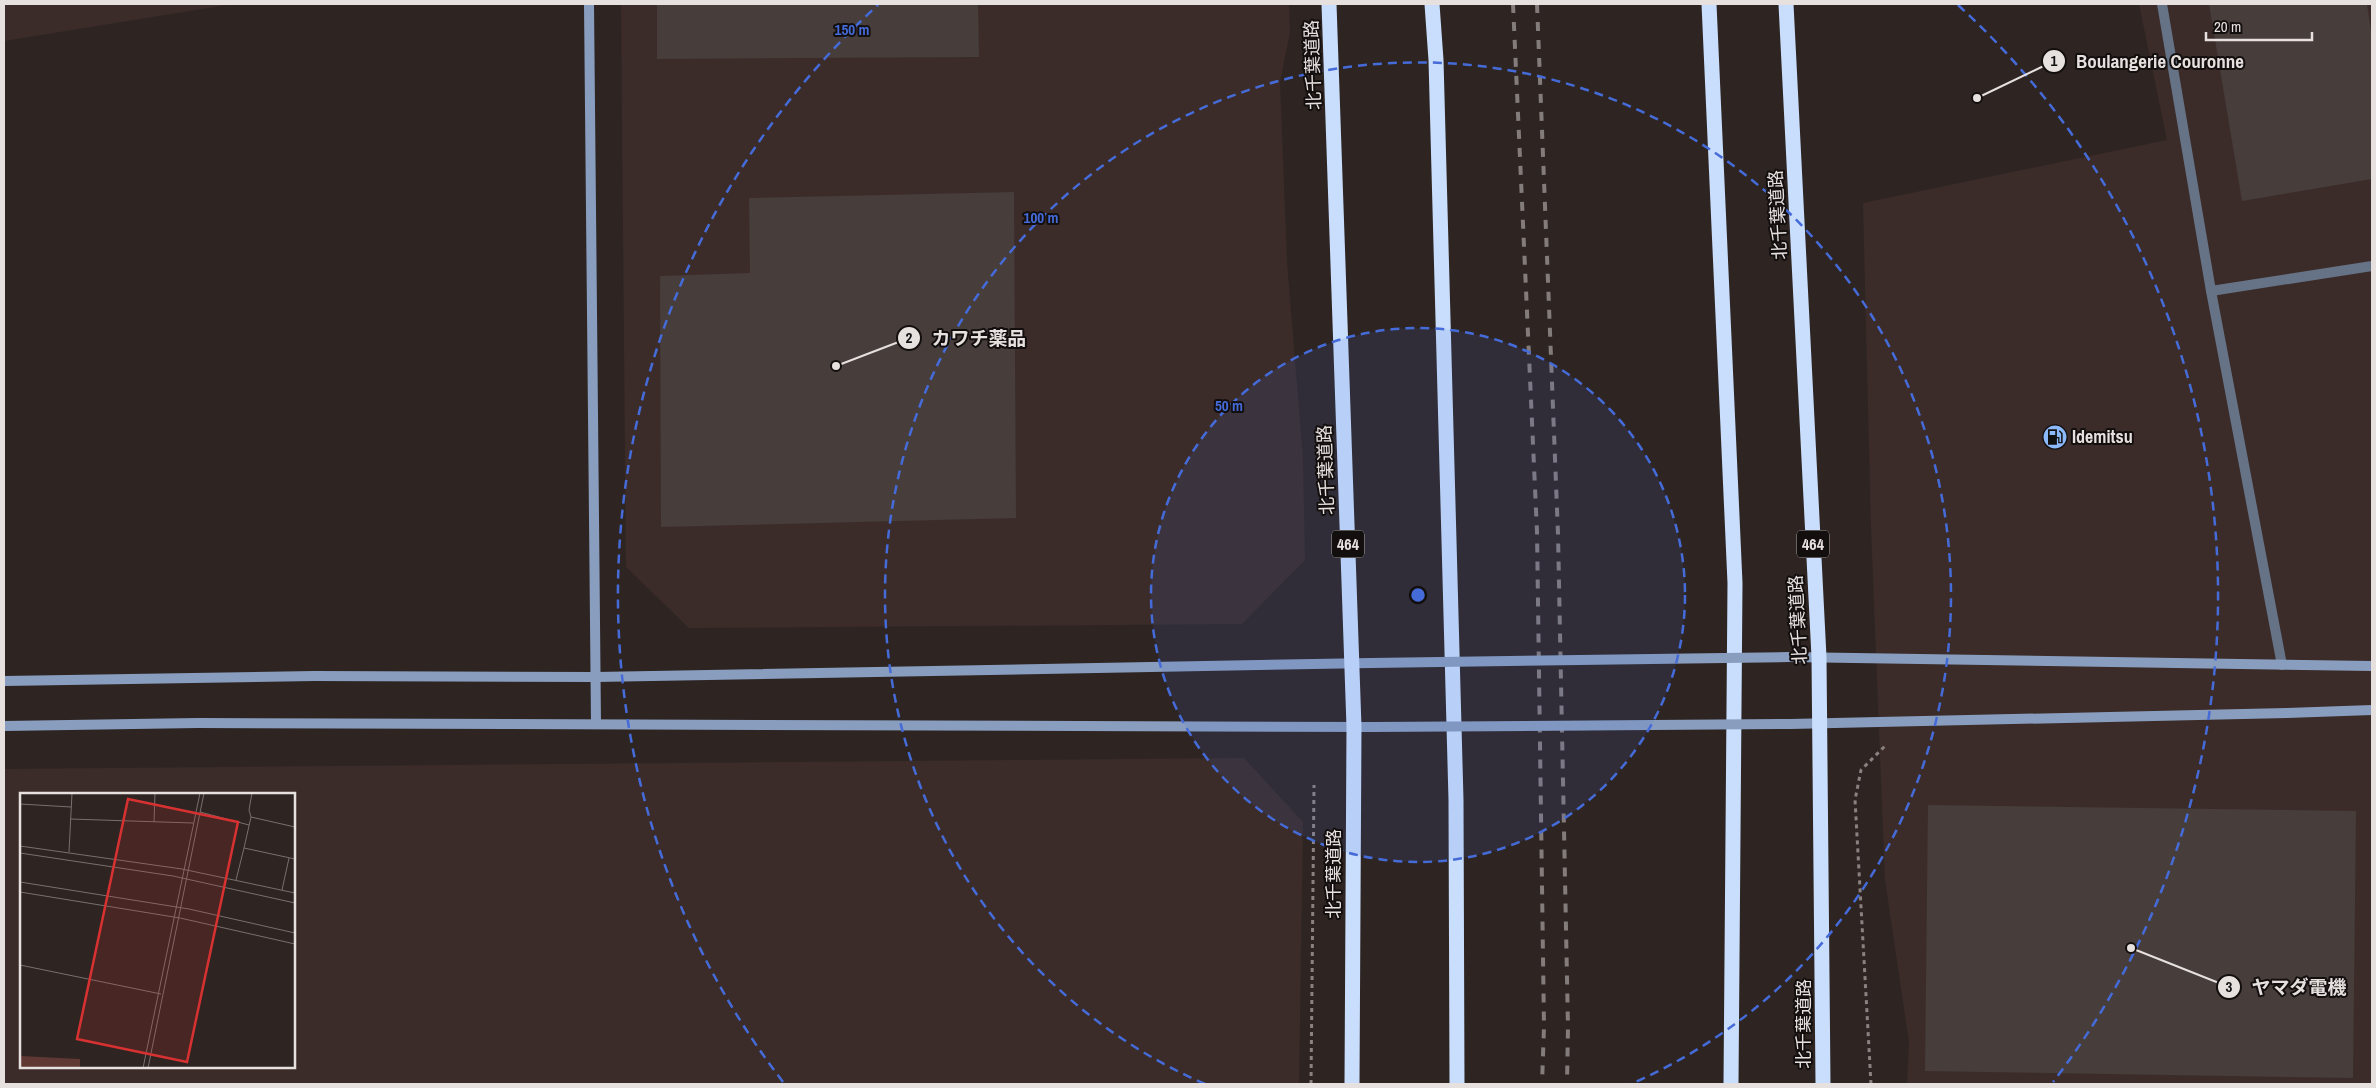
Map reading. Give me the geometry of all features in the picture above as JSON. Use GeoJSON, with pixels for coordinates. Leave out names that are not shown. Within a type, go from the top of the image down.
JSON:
{"type":"FeatureCollection","features":[{"type":"Feature","properties":{"kind":"highway","name":"北千葉道路"},"geometry":{"type":"LineString","coordinates":[[1329,4],[1354,727],[1352,1084]]}},
{"type":"Feature","properties":{"kind":"highway"},"geometry":{"type":"LineString","coordinates":[[1432,4],[1436,60],[1456,800],[1457,1084]]}},
{"type":"Feature","properties":{"kind":"highway"},"geometry":{"type":"LineString","coordinates":[[1709,4],[1735,583],[1731,1084]]}},
{"type":"Feature","properties":{"kind":"highway","name":"北千葉道路"},"geometry":{"type":"LineString","coordinates":[[1786,4],[1819,657],[1823,1084]]}},
{"type":"Feature","properties":{"kind":"street"},"geometry":{"type":"LineString","coordinates":[[589,4],[596,724]]}},
{"type":"Feature","properties":{"kind":"street"},"geometry":{"type":"LineString","coordinates":[[4,681],[314,676],[596,677],[1351,663],[1819,657],[2372,666]]}},
{"type":"Feature","properties":{"kind":"street"},"geometry":{"type":"LineString","coordinates":[[4,726],[198,723],[1354,727],[1821,724],[2286,714],[2372,710]]}},
{"type":"Feature","properties":{"kind":"lane"},"geometry":{"type":"LineString","coordinates":[[2162,4],[2211,291],[2282,665]]}},
{"type":"Feature","properties":{"kind":"lane"},"geometry":{"type":"LineString","coordinates":[[2211,291],[2372,266]]}},
{"type":"Feature","properties":{"kind":"path"},"geometry":{"type":"LineString","coordinates":[[1871,1084],[1855,800],[1861,770],[1888,743]]}},
{"type":"Feature","properties":{"kind":"path"},"geometry":{"type":"LineString","coordinates":[[1311,1084],[1314,785]]}},
{"type":"Feature","properties":{"kind":"shaded area"},"geometry":{"type":"Polygon","coordinates":[[[4,4],[233,4],[4,41],[4,4]]]}},
{"type":"Feature","properties":{"kind":"shaded area"},"geometry":{"type":"Polygon","coordinates":[[[621,4],[1289,4],[1290,32],[1280,82],[1287,262],[1303,459],[1305,560],[1242,624],[689,628],[626,567],[621,4]]]}},
{"type":"Feature","properties":{"kind":"shaded area"},"geometry":{"type":"Polygon","coordinates":[[[2139,4],[2372,4],[2372,1084],[1907,1084],[1909,1042],[1885,880],[1871,527],[1863,203],[2167,140],[2139,4]]]}},
{"type":"Feature","properties":{"kind":"shaded area"},"geometry":{"type":"Polygon","coordinates":[[[1244,758],[1303,822],[1299,1084],[4,1084],[4,769],[1244,758]]]}},
{"type":"Feature","properties":{"kind":"building"},"geometry":{"type":"Polygon","coordinates":[[[657,4],[978,4],[979,57],[657,59],[657,4]]]}},
{"type":"Feature","properties":{"kind":"building"},"geometry":{"type":"Polygon","coordinates":[[[2209,4],[2367,4],[2372,38],[2372,179],[2242,201],[2209,4]]]}},
{"type":"Feature","properties":{"kind":"building"},"geometry":{"type":"Polygon","coordinates":[[[1014,192],[1016,518],[661,527],[660,276],[750,273],[749,198],[1014,192]]]}},
{"type":"Feature","properties":{"kind":"building"},"geometry":{"type":"Polygon","coordinates":[[[1928,805],[2356,811],[2353,1078],[1925,1071],[1928,805]]]}},
{"type":"Feature","properties":{"kind":"railway"},"geometry":{"type":"LineString","coordinates":[[1513,4],[1537,532],[1544,1027],[1542,1084]]}},
{"type":"Feature","properties":{"kind":"railway"},"geometry":{"type":"LineString","coordinates":[[1537,4],[1558,534],[1568,1027],[1567,1084]]}},
{"type":"Feature","properties":{"kind":"place","name":"Boulangerie Couronne"},"geometry":{"type":"Point","coordinates":[1977,98]}},
{"type":"Feature","properties":{"kind":"place","name":"カワチ薬品"},"geometry":{"type":"Point","coordinates":[836,366]}},
{"type":"Feature","properties":{"kind":"place","name":"Idemitsu"},"geometry":{"type":"Point","coordinates":[2055,437]}},
{"type":"Feature","properties":{"kind":"place","name":"ヤマダ電機"},"geometry":{"type":"Point","coordinates":[2131,948]}}]}
